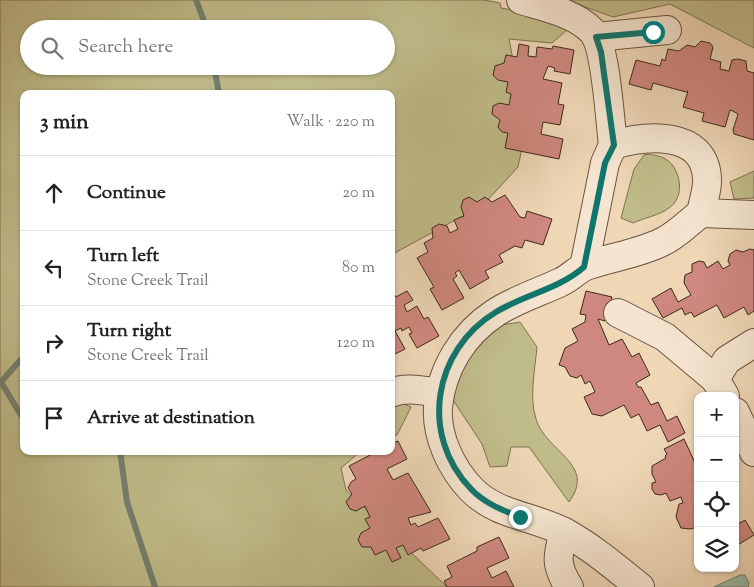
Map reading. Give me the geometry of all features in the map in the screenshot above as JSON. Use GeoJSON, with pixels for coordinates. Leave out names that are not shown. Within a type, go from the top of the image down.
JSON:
{"type":"FeatureCollection","features":[{"type":"Feature","properties":{"kind":"street"},"geometry":{"type":"LineString","coordinates":[[521,0],[580,22],[594,32],[601,52],[614,145],[605,163],[584,267]]}},
{"type":"Feature","properties":{"kind":"street"},"geometry":{"type":"LineString","coordinates":[[596,37],[667,30]]}},
{"type":"Feature","properties":{"kind":"street"},"geometry":{"type":"LineString","coordinates":[[614,145],[634,138],[667,139],[685,143],[702,161],[708,179],[701,213]]}},
{"type":"Feature","properties":{"kind":"street"},"geometry":{"type":"LineString","coordinates":[[631,586],[590,547],[564,532],[492,505],[471,489],[454,467],[443,443],[438,414],[440,392],[456,351],[474,330],[496,312],[573,277],[584,267],[626,256],[663,242],[701,213],[754,215]]}},
{"type":"Feature","properties":{"kind":"street"},"geometry":{"type":"LineString","coordinates":[[618,313],[665,337],[720,387],[727,360],[754,343]]}},
{"type":"Feature","properties":{"kind":"street"},"geometry":{"type":"LineString","coordinates":[[395,391],[440,392]]}},
{"type":"Feature","properties":{"kind":"street"},"geometry":{"type":"LineString","coordinates":[[739,420],[754,452]]}},
{"type":"Feature","properties":{"kind":"street"},"geometry":{"type":"LineString","coordinates":[[564,532],[557,557],[562,576],[569,587]]}},
{"type":"Feature","properties":{"kind":"shaded area"},"geometry":{"type":"Polygon","coordinates":[[[0,0],[485,0],[500,3],[501,8],[542,15],[568,29],[552,43],[509,39],[526,129],[518,167],[483,205],[395,253],[395,90],[20,90],[20,455],[356,455],[341,468],[346,490],[447,587],[0,587],[0,0]]]}},
{"type":"Feature","properties":{"kind":"shaded area"},"geometry":{"type":"Polygon","coordinates":[[[566,0],[754,0],[754,48],[670,4],[613,17],[566,0]]]}},
{"type":"Feature","properties":{"kind":"shaded area"},"geometry":{"type":"Polygon","coordinates":[[[644,155],[659,156],[670,162],[678,175],[678,197],[669,208],[657,215],[633,223],[621,218],[634,169],[644,155]]]}},
{"type":"Feature","properties":{"kind":"shaded area"},"geometry":{"type":"Polygon","coordinates":[[[754,171],[754,198],[734,199],[730,182],[754,171]]]}},
{"type":"Feature","properties":{"kind":"shaded area"},"geometry":{"type":"Polygon","coordinates":[[[520,322],[537,347],[533,392],[536,419],[549,441],[574,468],[577,478],[576,489],[569,502],[529,447],[511,447],[507,466],[490,467],[482,444],[453,400],[466,360],[477,342],[492,328],[520,322]]]}},
{"type":"Feature","properties":{"kind":"shaded area"},"geometry":{"type":"Polygon","coordinates":[[[395,400],[411,407],[397,435],[395,435],[395,400]]]}},
{"type":"Feature","properties":{"kind":"shaded area"},"geometry":{"type":"Polygon","coordinates":[[[740,575],[745,575],[749,583],[748,587],[714,587],[740,575]]]}},
{"type":"Feature","properties":{"kind":"building"},"geometry":{"type":"Polygon","coordinates":[[[701,41],[710,43],[713,47],[710,59],[721,62],[720,69],[729,71],[732,60],[738,59],[746,61],[747,71],[754,73],[754,140],[734,134],[733,130],[738,114],[733,111],[730,110],[725,127],[702,121],[704,113],[683,107],[688,91],[653,83],[651,90],[629,84],[636,60],[660,66],[662,59],[665,61],[668,49],[679,51],[687,45],[695,47],[701,41]]]}},
{"type":"Feature","properties":{"kind":"building"},"geometry":{"type":"Polygon","coordinates":[[[519,44],[529,46],[528,56],[536,57],[537,47],[552,49],[553,46],[574,50],[570,74],[554,71],[555,68],[548,66],[543,79],[562,83],[558,104],[564,105],[560,125],[543,122],[541,134],[563,139],[559,159],[505,148],[508,133],[502,132],[498,127],[500,120],[492,114],[493,106],[499,103],[509,105],[511,94],[506,92],[508,82],[498,80],[493,75],[495,66],[504,63],[506,55],[517,57],[519,44]]]}},
{"type":"Feature","properties":{"kind":"building"},"geometry":{"type":"Polygon","coordinates":[[[505,195],[520,217],[525,218],[527,211],[552,219],[543,245],[525,240],[522,248],[515,246],[499,255],[503,262],[485,271],[489,278],[470,289],[459,270],[455,273],[457,276],[453,279],[464,298],[442,310],[430,289],[434,287],[417,258],[428,252],[424,243],[433,238],[432,228],[439,224],[447,226],[450,233],[458,229],[454,220],[464,216],[461,207],[463,200],[469,197],[477,202],[485,197],[492,202],[505,195]]]}},
{"type":"Feature","properties":{"kind":"building"},"geometry":{"type":"Polygon","coordinates":[[[750,249],[754,250],[754,311],[748,315],[744,307],[724,318],[717,305],[694,317],[691,312],[685,315],[682,308],[663,318],[652,299],[671,288],[678,302],[691,295],[684,283],[685,275],[692,272],[692,264],[699,261],[704,262],[707,268],[718,261],[723,269],[730,265],[728,261],[730,254],[736,250],[743,252],[750,249]]]}},
{"type":"Feature","properties":{"kind":"building"},"geometry":{"type":"Polygon","coordinates":[[[407,291],[413,300],[404,305],[407,312],[417,306],[424,319],[428,317],[439,336],[417,348],[409,334],[412,333],[409,327],[402,331],[401,328],[395,331],[395,295],[396,297],[407,291]]]}},
{"type":"Feature","properties":{"kind":"building"},"geometry":{"type":"Polygon","coordinates":[[[586,291],[612,297],[605,321],[598,319],[609,345],[622,339],[632,357],[639,353],[650,375],[636,383],[638,387],[641,387],[651,405],[658,402],[667,421],[677,416],[685,433],[668,442],[660,425],[647,431],[639,414],[631,418],[624,405],[602,416],[592,414],[584,397],[595,392],[590,381],[585,384],[581,375],[577,378],[570,376],[565,367],[559,365],[565,348],[578,341],[572,329],[585,322],[586,315],[580,314],[586,291]]]}},
{"type":"Feature","properties":{"kind":"building"},"geometry":{"type":"Polygon","coordinates":[[[395,331],[405,349],[395,354],[395,331]]]}},
{"type":"Feature","properties":{"kind":"building"},"geometry":{"type":"Polygon","coordinates":[[[684,439],[694,461],[694,528],[681,528],[676,517],[679,504],[683,503],[681,497],[670,501],[666,493],[661,495],[655,494],[652,489],[652,483],[656,482],[652,474],[652,466],[666,458],[667,454],[664,449],[684,439]]]}},
{"type":"Feature","properties":{"kind":"building"},"geometry":{"type":"Polygon","coordinates":[[[398,441],[407,459],[387,469],[393,480],[408,473],[431,512],[408,518],[411,525],[415,523],[418,527],[438,518],[450,539],[423,551],[421,548],[408,555],[403,545],[396,548],[401,558],[392,562],[386,550],[375,555],[371,547],[362,547],[358,540],[361,533],[370,528],[365,519],[370,517],[365,506],[356,511],[350,509],[346,502],[352,494],[348,488],[351,482],[356,479],[349,466],[370,455],[395,455],[395,442],[398,441]]]}},
{"type":"Feature","properties":{"kind":"building"},"geometry":{"type":"Polygon","coordinates":[[[745,520],[754,535],[739,544],[739,523],[745,520]]]}},
{"type":"Feature","properties":{"kind":"building"},"geometry":{"type":"Polygon","coordinates":[[[499,537],[509,558],[487,568],[492,578],[506,571],[514,587],[447,587],[444,581],[452,577],[447,566],[477,551],[477,547],[499,537]]]}},
{"type":"Feature","properties":{"kind":"waterway"},"geometry":{"type":"LineString","coordinates":[[196,0],[204,20]]}},
{"type":"Feature","properties":{"kind":"waterway"},"geometry":{"type":"LineString","coordinates":[[216,75],[218,90]]}},
{"type":"Feature","properties":{"kind":"waterway"},"geometry":{"type":"LineString","coordinates":[[20,361],[1,382],[20,413]]}},
{"type":"Feature","properties":{"kind":"waterway"},"geometry":{"type":"LineString","coordinates":[[121,455],[127,502],[155,587]]}},
{"type":"Feature","properties":{"kind":"route"},"geometry":{"type":"LineString","coordinates":[[520,517],[485,500],[471,489],[454,467],[443,443],[438,414],[440,392],[456,351],[474,330],[496,312],[573,277],[584,267],[605,163],[614,145],[601,52],[596,37],[653,32]]}}]}
